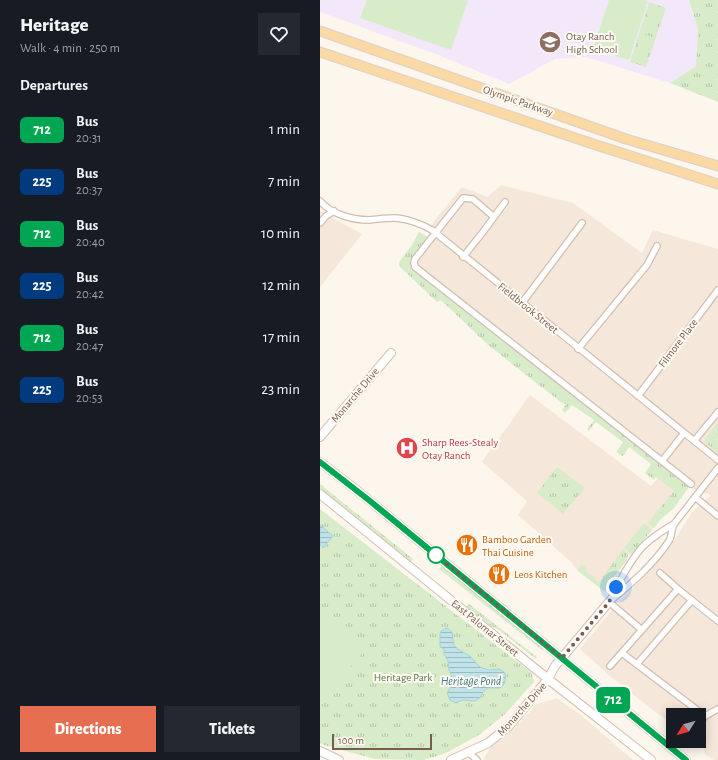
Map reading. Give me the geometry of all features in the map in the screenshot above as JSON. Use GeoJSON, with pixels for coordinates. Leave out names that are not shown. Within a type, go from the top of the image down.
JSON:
{"type":"FeatureCollection","features":[{"type":"Feature","properties":{"kind":"main road","name":"Olympic Parkway"},"geometry":{"type":"LineString","coordinates":[[320,31],[626,139],[718,166]]}},
{"type":"Feature","properties":{"kind":"main road","name":"Olympic Parkway"},"geometry":{"type":"LineString","coordinates":[[320,52],[718,184]]}},
{"type":"Feature","properties":{"kind":"main road"},"geometry":{"type":"LineString","coordinates":[[461,99],[466,83]]}},
{"type":"Feature","properties":{"kind":"main road","name":"Monarche Drive"},"geometry":{"type":"LineString","coordinates":[[320,436],[391,353]]}},
{"type":"Feature","properties":{"kind":"main road"},"geometry":{"type":"LineString","coordinates":[[320,462],[686,760]]}},
{"type":"Feature","properties":{"kind":"main road","name":"East Palomar Street"},"geometry":{"type":"LineString","coordinates":[[320,494],[548,679],[651,760]]}},
{"type":"Feature","properties":{"kind":"main road","name":"Monarche Drive"},"geometry":{"type":"LineString","coordinates":[[451,760],[469,756],[509,726],[548,679],[555,666],[609,602]]}},
{"type":"Feature","properties":{"kind":"main road"},"geometry":{"type":"LineString","coordinates":[[320,751],[339,760]]}},
{"type":"Feature","properties":{"kind":"street"},"geometry":{"type":"LineString","coordinates":[[494,217],[473,199],[463,198],[415,259],[414,263],[416,267],[690,484]]}},
{"type":"Feature","properties":{"kind":"street","name":"Fieldbrook Street"},"geometry":{"type":"LineString","coordinates":[[320,202],[334,212],[350,218],[366,220],[395,218],[422,224],[718,460]]}},
{"type":"Feature","properties":{"kind":"street"},"geometry":{"type":"LineString","coordinates":[[464,256],[505,202]]}},
{"type":"Feature","properties":{"kind":"street"},"geometry":{"type":"LineString","coordinates":[[320,223],[326,216],[334,212]]}},
{"type":"Feature","properties":{"kind":"street"},"geometry":{"type":"LineString","coordinates":[[522,303],[582,223]]}},
{"type":"Feature","properties":{"kind":"street"},"geometry":{"type":"LineString","coordinates":[[578,349],[646,265],[657,246]]}},
{"type":"Feature","properties":{"kind":"street","name":"Filmore Place"},"geometry":{"type":"LineString","coordinates":[[638,396],[718,290]]}},
{"type":"Feature","properties":{"kind":"street"},"geometry":{"type":"LineString","coordinates":[[694,441],[718,412]]}},
{"type":"Feature","properties":{"kind":"street"},"geometry":{"type":"LineString","coordinates":[[662,461],[684,433]]}},
{"type":"Feature","properties":{"kind":"street"},"geometry":{"type":"LineString","coordinates":[[609,602],[642,574],[670,540],[671,530],[674,524],[718,468]]}},
{"type":"Feature","properties":{"kind":"street"},"geometry":{"type":"LineString","coordinates":[[695,497],[718,516]]}},
{"type":"Feature","properties":{"kind":"street"},"geometry":{"type":"LineString","coordinates":[[609,602],[616,587],[639,550],[661,532],[674,524]]}},
{"type":"Feature","properties":{"kind":"street"},"geometry":{"type":"LineString","coordinates":[[660,573],[718,621]]}},
{"type":"Feature","properties":{"kind":"street"},"geometry":{"type":"LineString","coordinates":[[610,666],[678,589]]}},
{"type":"Feature","properties":{"kind":"street"},"geometry":{"type":"LineString","coordinates":[[637,664],[692,600]]}},
{"type":"Feature","properties":{"kind":"street"},"geometry":{"type":"LineString","coordinates":[[609,602],[642,630]]}},
{"type":"Feature","properties":{"kind":"street"},"geometry":{"type":"LineString","coordinates":[[622,653],[695,708]]}},
{"type":"Feature","properties":{"kind":"street"},"geometry":{"type":"LineString","coordinates":[[706,715],[718,709]]}},
{"type":"Feature","properties":{"kind":"street"},"geometry":{"type":"LineString","coordinates":[[469,756],[477,760]]}},
{"type":"Feature","properties":{"kind":"shaded area","name":"Otay Ranch High School"},"geometry":{"type":"Polygon","coordinates":[[[320,0],[689,0],[698,29],[696,66],[670,83],[586,57],[555,59],[509,84],[438,55],[320,12],[320,0]]]}},
{"type":"Feature","properties":{"kind":"shaded area"},"geometry":{"type":"Polygon","coordinates":[[[501,185],[573,203],[642,253],[653,230],[718,249],[718,760],[714,760],[705,754],[703,748],[706,748],[706,708],[666,708],[666,719],[612,678],[580,649],[611,611],[672,544],[692,512],[711,495],[689,487],[667,470],[411,262],[417,250],[428,237],[434,221],[462,187],[487,197],[501,185]]]}},
{"type":"Feature","properties":{"kind":"shaded area"},"geometry":{"type":"Polygon","coordinates":[[[320,211],[362,234],[320,287],[320,211]]]}},
{"type":"Feature","properties":{"kind":"shaded area"},"geometry":{"type":"Polygon","coordinates":[[[530,395],[651,486],[661,475],[685,492],[674,508],[662,518],[631,554],[628,554],[627,560],[609,583],[605,592],[577,570],[571,562],[518,515],[527,501],[482,462],[530,395]]]}},
{"type":"Feature","properties":{"kind":"shaded area"},"geometry":{"type":"Polygon","coordinates":[[[557,698],[582,716],[633,760],[485,760],[484,758],[490,748],[515,728],[537,704],[557,698]]]}},
{"type":"Feature","properties":{"kind":"green space"},"geometry":{"type":"Polygon","coordinates":[[[367,0],[468,1],[451,50],[360,18],[367,0]]]}},
{"type":"Feature","properties":{"kind":"green space"},"geometry":{"type":"Polygon","coordinates":[[[609,0],[648,1],[629,60],[593,49],[609,0]]]}},
{"type":"Feature","properties":{"kind":"green space"},"geometry":{"type":"Polygon","coordinates":[[[689,0],[718,0],[718,102],[670,83],[696,66],[698,29],[689,0]]]}},
{"type":"Feature","properties":{"kind":"green space"},"geometry":{"type":"Polygon","coordinates":[[[649,2],[666,8],[646,67],[630,62],[649,2]]]}},
{"type":"Feature","properties":{"kind":"green space"},"geometry":{"type":"Polygon","coordinates":[[[651,5],[662,8],[655,31],[644,28],[651,5]]]}},
{"type":"Feature","properties":{"kind":"green space"},"geometry":{"type":"Polygon","coordinates":[[[642,34],[653,37],[646,60],[635,57],[642,34]]]}},
{"type":"Feature","properties":{"kind":"green space"},"geometry":{"type":"Polygon","coordinates":[[[419,232],[428,237],[415,253],[412,264],[689,487],[674,508],[662,518],[654,528],[648,523],[674,491],[656,477],[654,480],[645,473],[651,464],[629,447],[623,456],[616,452],[623,442],[596,422],[589,431],[587,429],[594,420],[572,405],[565,413],[562,410],[566,404],[562,403],[488,345],[441,300],[437,302],[400,267],[399,262],[412,245],[419,232]]]}},
{"type":"Feature","properties":{"kind":"green space"},"geometry":{"type":"Polygon","coordinates":[[[718,422],[718,453],[706,443],[705,439],[718,422]]]}},
{"type":"Feature","properties":{"kind":"green space"},"geometry":{"type":"Polygon","coordinates":[[[557,467],[585,488],[563,514],[537,493],[557,467]]]}},
{"type":"Feature","properties":{"kind":"green space"},"geometry":{"type":"Polygon","coordinates":[[[320,484],[413,559],[410,562],[320,490],[320,484]]]}},
{"type":"Feature","properties":{"kind":"green space","name":"Heritage Park"},"geometry":{"type":"Polygon","coordinates":[[[320,509],[532,673],[534,682],[505,714],[479,735],[446,753],[424,760],[375,759],[320,743],[320,509]]]}},
{"type":"Feature","properties":{"kind":"green space"},"geometry":{"type":"Polygon","coordinates":[[[644,523],[652,530],[631,554],[624,548],[644,523]]]}},
{"type":"Feature","properties":{"kind":"green space"},"geometry":{"type":"Polygon","coordinates":[[[623,549],[628,554],[627,560],[609,583],[605,592],[577,570],[582,564],[586,568],[586,571],[599,582],[623,549]]]}},
{"type":"Feature","properties":{"kind":"green space"},"geometry":{"type":"Polygon","coordinates":[[[442,566],[544,647],[542,650],[439,569],[442,566]]]}},
{"type":"Feature","properties":{"kind":"green space"},"geometry":{"type":"Polygon","coordinates":[[[469,604],[537,657],[536,659],[499,630],[488,624],[466,607],[469,604]]]}},
{"type":"Feature","properties":{"kind":"green space"},"geometry":{"type":"Polygon","coordinates":[[[322,608],[368,646],[320,704],[320,611],[322,608]]]}},
{"type":"Feature","properties":{"kind":"water"},"geometry":{"type":"Polygon","coordinates":[[[320,525],[333,536],[323,548],[320,545],[320,525]]]}},
{"type":"Feature","properties":{"kind":"water","name":"Heritage Pond"},"geometry":{"type":"Polygon","coordinates":[[[447,628],[452,632],[454,645],[459,650],[470,656],[480,667],[489,670],[499,669],[504,672],[506,676],[504,684],[500,688],[488,688],[483,692],[481,697],[475,701],[463,700],[456,703],[450,700],[447,693],[454,681],[449,670],[448,661],[444,654],[444,649],[440,647],[441,631],[447,628]]]}},
{"type":"Feature","properties":{"kind":"bus line","name":"712"},"geometry":{"type":"LineString","coordinates":[[320,462],[370,501],[686,760]]}},
{"type":"Feature","properties":{"kind":"place","name":"Otay Ranch High School"},"geometry":{"type":"Point","coordinates":[550,42]}},
{"type":"Feature","properties":{"kind":"place","name":"Sharp Rees-Stealy Otay Ranch"},"geometry":{"type":"Point","coordinates":[407,448]}},
{"type":"Feature","properties":{"kind":"place","name":"Bamboo Garden Thai Cuisine"},"geometry":{"type":"Point","coordinates":[467,545]}},
{"type":"Feature","properties":{"kind":"place","name":"Leos Kitchen"},"geometry":{"type":"Point","coordinates":[499,574]}},
{"type":"Feature","properties":{"kind":"route"},"geometry":{"type":"LineString","coordinates":[[436,555],[562,658],[609,602],[616,587]]}}]}
